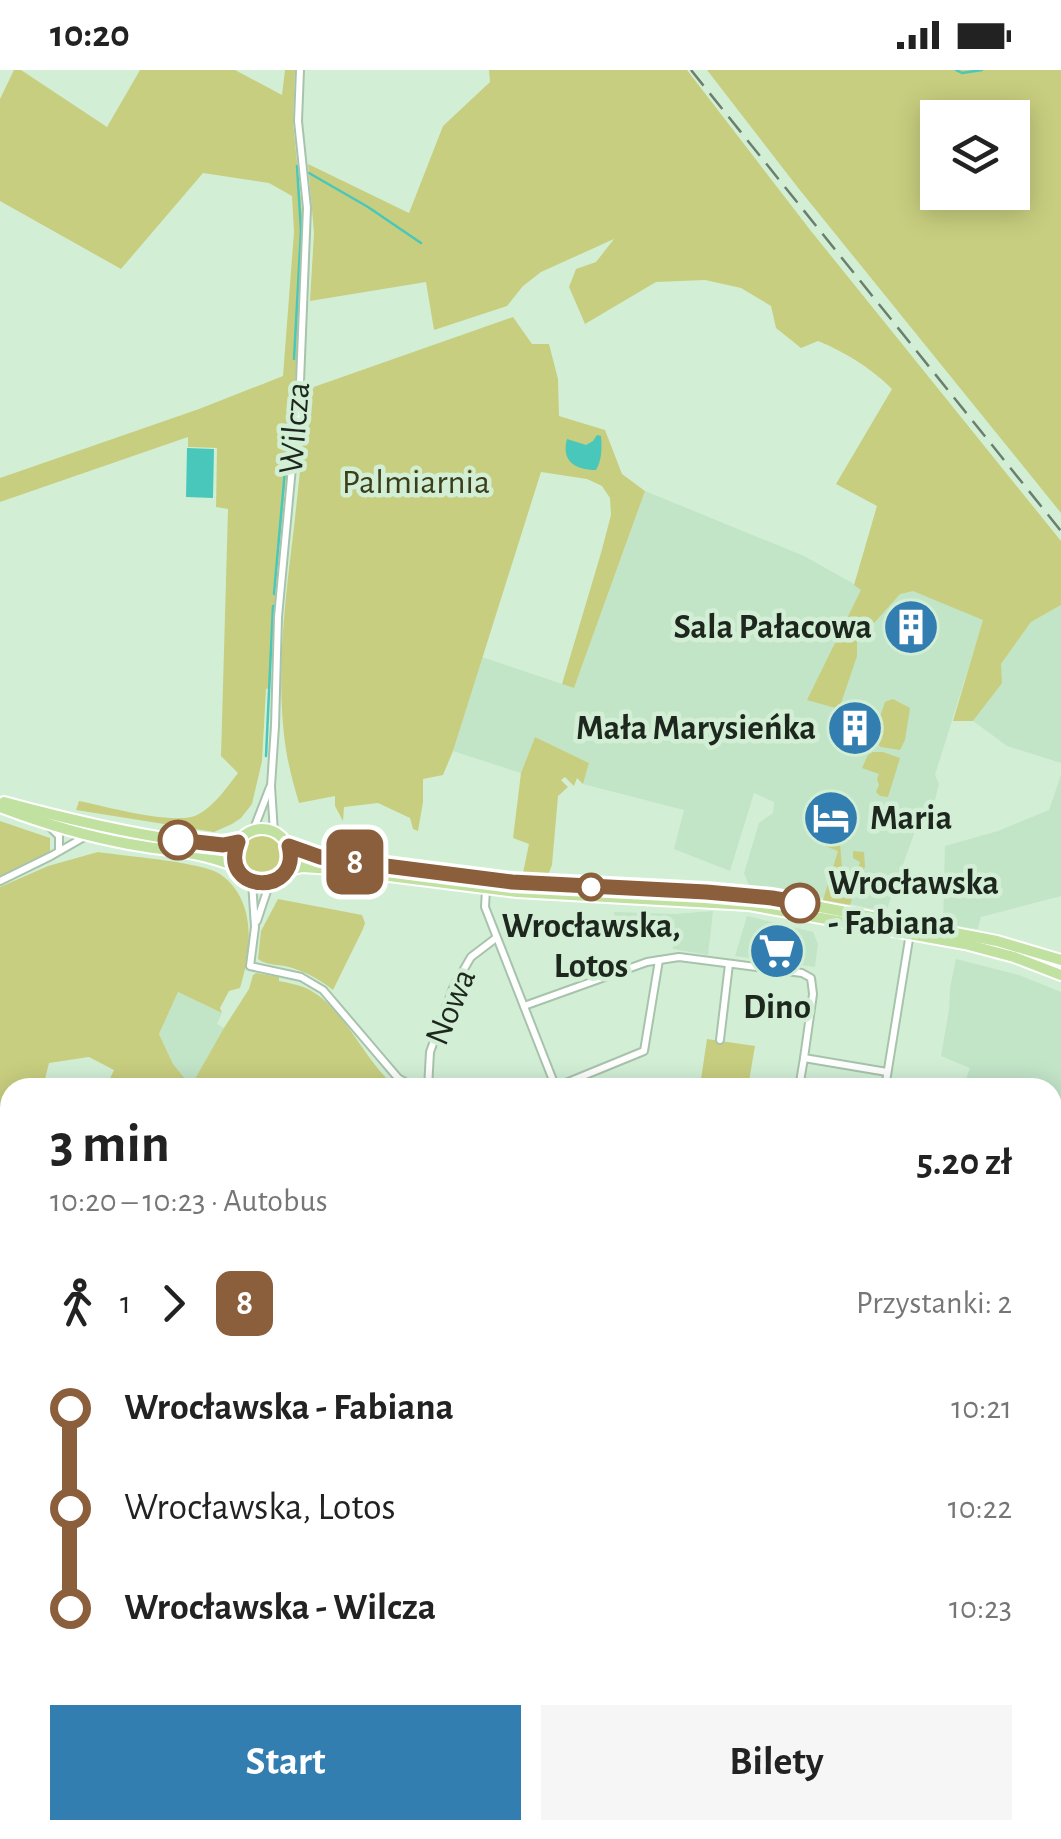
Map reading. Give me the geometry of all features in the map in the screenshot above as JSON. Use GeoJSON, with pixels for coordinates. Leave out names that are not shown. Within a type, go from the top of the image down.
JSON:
{"type":"FeatureCollection","features":[{"type":"Feature","properties":{"kind":"main road"},"geometry":{"type":"LineString","coordinates":[[0,804],[82,838],[206,856],[236,867]]}},
{"type":"Feature","properties":{"kind":"main road"},"geometry":{"type":"LineString","coordinates":[[0,804],[129,833],[211,844],[238,842],[253,831],[263,830],[274,833],[289,846],[320,857],[481,878],[772,898],[998,941],[1061,960]]}},
{"type":"Feature","properties":{"kind":"main road"},"geometry":{"type":"LineString","coordinates":[[238,842],[236,867],[252,882],[270,882],[286,871],[302,867],[486,889],[750,905],[996,951],[1061,975]]}},
{"type":"Feature","properties":{"kind":"main road"},"geometry":{"type":"LineString","coordinates":[[286,871],[291,861],[289,846]]}},
{"type":"Feature","properties":{"kind":"street","name":"Wilcza"},"geometry":{"type":"LineString","coordinates":[[274,833],[271,786],[278,617],[302,344],[307,208],[298,121],[300,70]]}},
{"type":"Feature","properties":{"kind":"street","name":"Wilcza"},"geometry":{"type":"LineString","coordinates":[[253,831],[271,786]]}},
{"type":"Feature","properties":{"kind":"street"},"geometry":{"type":"LineString","coordinates":[[50,826],[59,836],[59,852]]}},
{"type":"Feature","properties":{"kind":"street"},"geometry":{"type":"LineString","coordinates":[[0,881],[93,832],[129,833]]}},
{"type":"Feature","properties":{"kind":"street"},"geometry":{"type":"LineString","coordinates":[[252,882],[255,927],[250,966],[301,976],[323,990],[398,1078]]}},
{"type":"Feature","properties":{"kind":"street"},"geometry":{"type":"LineString","coordinates":[[255,927],[270,882]]}},
{"type":"Feature","properties":{"kind":"street"},"geometry":{"type":"LineString","coordinates":[[486,889],[486,907],[496,938],[552,1078]]}},
{"type":"Feature","properties":{"kind":"street"},"geometry":{"type":"LineString","coordinates":[[886,1078],[910,933]]}},
{"type":"Feature","properties":{"kind":"street","name":"Nowa"},"geometry":{"type":"LineString","coordinates":[[429,1078],[430,1052],[453,988],[471,956],[496,938]]}},
{"type":"Feature","properties":{"kind":"street"},"geometry":{"type":"LineString","coordinates":[[524,1006],[679,957],[802,973],[811,978],[814,994],[801,1078]]}},
{"type":"Feature","properties":{"kind":"street"},"geometry":{"type":"LineString","coordinates":[[578,1078],[644,1051],[660,960]]}},
{"type":"Feature","properties":{"kind":"street"},"geometry":{"type":"LineString","coordinates":[[720,1040],[729,964]]}},
{"type":"Feature","properties":{"kind":"street"},"geometry":{"type":"LineString","coordinates":[[804,1058],[887,1072]]}},
{"type":"Feature","properties":{"kind":"shaded area"},"geometry":{"type":"Polygon","coordinates":[[[645,491],[804,556],[854,584],[1000,567],[935,775],[939,784],[928,827],[920,833],[915,831],[886,912],[786,890],[750,888],[744,873],[759,823],[773,813],[774,802],[754,793],[730,871],[674,849],[684,810],[583,784],[589,763],[535,737],[521,773],[453,751],[482,657],[574,688],[645,491]]]}},
{"type":"Feature","properties":{"kind":"shaded area"},"geometry":{"type":"Polygon","coordinates":[[[1061,605],[1061,763],[1007,746],[973,721],[1001,683],[1001,664],[1031,622],[1061,605]]]}},
{"type":"Feature","properties":{"kind":"shaded area"},"geometry":{"type":"Polygon","coordinates":[[[1061,775],[1061,896],[981,917],[978,929],[943,924],[945,846],[998,831],[1049,810],[1061,775]]]}},
{"type":"Feature","properties":{"kind":"shaded area"},"geometry":{"type":"Polygon","coordinates":[[[713,911],[708,955],[673,949],[673,928],[614,922],[614,912],[713,911]]]}},
{"type":"Feature","properties":{"kind":"shaded area"},"geometry":{"type":"Polygon","coordinates":[[[747,916],[813,932],[818,944],[815,967],[735,956],[747,916]]]}},
{"type":"Feature","properties":{"kind":"shaded area"},"geometry":{"type":"Polygon","coordinates":[[[956,959],[1019,975],[1061,992],[1061,1078],[966,1078],[970,1068],[941,1056],[956,959]]]}},
{"type":"Feature","properties":{"kind":"shaded area"},"geometry":{"type":"Polygon","coordinates":[[[178,992],[222,1013],[217,1024],[224,1028],[197,1078],[185,1078],[159,1034],[178,992]]]}},
{"type":"Feature","properties":{"kind":"green space"},"geometry":{"type":"Polygon","coordinates":[[[14,70],[21,70],[107,127],[140,70],[235,70],[282,95],[285,70],[295,70],[293,123],[304,231],[270,688],[266,689],[262,761],[252,804],[241,818],[214,832],[76,810],[79,801],[158,817],[189,817],[210,806],[238,773],[221,756],[228,509],[216,507],[217,448],[188,447],[188,437],[0,502],[0,478],[283,376],[294,232],[292,196],[269,183],[203,173],[121,269],[0,201],[0,99],[14,70]]]}},
{"type":"Feature","properties":{"kind":"green space"},"geometry":{"type":"Polygon","coordinates":[[[489,70],[687,70],[811,231],[1061,541],[1061,605],[1031,622],[1001,664],[1002,683],[973,721],[953,721],[983,620],[913,591],[900,594],[860,634],[857,656],[839,709],[807,700],[861,590],[854,585],[877,506],[836,484],[892,389],[866,367],[828,345],[818,341],[801,348],[776,328],[771,306],[741,288],[705,280],[656,282],[585,324],[569,287],[576,269],[596,262],[614,239],[541,272],[507,306],[434,330],[426,282],[310,301],[314,233],[308,164],[409,213],[443,126],[490,82],[489,70]]]}},
{"type":"Feature","properties":{"kind":"green space"},"geometry":{"type":"Polygon","coordinates":[[[707,70],[1061,70],[1061,513],[799,189],[707,70]]]}},
{"type":"Feature","properties":{"kind":"green space","name":"Palmiarnia"},"geometry":{"type":"Polygon","coordinates":[[[513,317],[532,344],[549,344],[558,379],[559,416],[605,430],[622,474],[645,491],[574,688],[562,684],[611,515],[610,498],[602,486],[587,479],[541,472],[453,751],[443,775],[423,779],[418,831],[413,829],[410,818],[378,803],[344,807],[343,821],[335,806],[335,796],[299,803],[283,722],[285,611],[308,389],[513,317]]]}},
{"type":"Feature","properties":{"kind":"green space"},"geometry":{"type":"Polygon","coordinates":[[[893,699],[910,708],[900,750],[881,747],[872,740],[885,702],[893,699]]]}},
{"type":"Feature","properties":{"kind":"green space"},"geometry":{"type":"Polygon","coordinates":[[[535,737],[589,763],[583,784],[577,778],[574,786],[565,777],[561,780],[568,787],[558,796],[548,875],[523,873],[529,844],[513,838],[521,773],[535,737]]]}},
{"type":"Feature","properties":{"kind":"green space"},"geometry":{"type":"Polygon","coordinates":[[[873,752],[900,758],[888,797],[876,792],[879,774],[862,768],[873,752]]]}},
{"type":"Feature","properties":{"kind":"green space"},"geometry":{"type":"Polygon","coordinates":[[[0,821],[50,838],[50,852],[0,877],[0,821]]]}},
{"type":"Feature","properties":{"kind":"green space"},"geometry":{"type":"Polygon","coordinates":[[[833,822],[839,827],[835,839],[840,843],[842,868],[835,892],[840,897],[850,896],[860,862],[853,858],[853,851],[864,852],[865,867],[850,905],[823,900],[838,851],[825,846],[834,839],[833,822]]]}},
{"type":"Feature","properties":{"kind":"green space"},"geometry":{"type":"Polygon","coordinates":[[[262,836],[277,842],[283,857],[277,872],[262,878],[247,872],[241,857],[247,842],[262,836]]]}},
{"type":"Feature","properties":{"kind":"green space"},"geometry":{"type":"Polygon","coordinates":[[[98,852],[180,863],[220,874],[240,897],[246,911],[249,942],[240,988],[229,991],[220,1008],[222,1013],[178,992],[159,1034],[184,1078],[110,1078],[114,1070],[89,1057],[49,1063],[45,1078],[0,1078],[0,887],[48,866],[98,852]]]}},
{"type":"Feature","properties":{"kind":"green space"},"geometry":{"type":"Polygon","coordinates":[[[278,899],[362,915],[363,929],[333,990],[301,971],[258,959],[261,931],[278,899]]]}},
{"type":"Feature","properties":{"kind":"green space"},"geometry":{"type":"Polygon","coordinates":[[[256,973],[279,977],[279,981],[306,988],[323,999],[385,1076],[196,1078],[256,973]]]}},
{"type":"Feature","properties":{"kind":"green space"},"geometry":{"type":"Polygon","coordinates":[[[707,1039],[755,1046],[750,1078],[701,1078],[707,1039]]]}},
{"type":"Feature","properties":{"kind":"water"},"geometry":{"type":"Polygon","coordinates":[[[601,436],[601,449],[596,470],[571,463],[566,453],[567,439],[586,445],[601,436]]]}},
{"type":"Feature","properties":{"kind":"water"},"geometry":{"type":"Polygon","coordinates":[[[187,448],[214,449],[213,498],[186,497],[187,448]]]}},
{"type":"Feature","properties":{"kind":"waterway"},"geometry":{"type":"LineString","coordinates":[[956,70],[982,70]]}},
{"type":"Feature","properties":{"kind":"waterway"},"geometry":{"type":"LineString","coordinates":[[294,359],[301,231],[297,166]]}},
{"type":"Feature","properties":{"kind":"waterway"},"geometry":{"type":"LineString","coordinates":[[309,173],[421,243]]}},
{"type":"Feature","properties":{"kind":"waterway"},"geometry":{"type":"LineString","coordinates":[[274,594],[292,391]]}},
{"type":"Feature","properties":{"kind":"waterway"},"geometry":{"type":"LineString","coordinates":[[266,756],[273,606]]}},
{"type":"Feature","properties":{"kind":"railway"},"geometry":{"type":"LineString","coordinates":[[691,70],[1061,531]]}},
{"type":"Feature","properties":{"kind":"bus line","name":"8"},"geometry":{"type":"LineString","coordinates":[[178,840],[223,845],[238,842],[234,861],[238,870],[260,884],[286,871],[291,861],[289,846],[320,857],[481,878],[726,893],[800,903]]}},
{"type":"Feature","properties":{"kind":"place","name":"Sala Pałacowa"},"geometry":{"type":"Point","coordinates":[911,627]}},
{"type":"Feature","properties":{"kind":"place","name":"Mała Marysieńka"},"geometry":{"type":"Point","coordinates":[855,728]}},
{"type":"Feature","properties":{"kind":"place","name":"Maria"},"geometry":{"type":"Point","coordinates":[831,818]}},
{"type":"Feature","properties":{"kind":"place","name":"Wrocławska, Lotos"},"geometry":{"type":"Point","coordinates":[591,887]}},
{"type":"Feature","properties":{"kind":"place","name":"Wrocławska - Fabiana"},"geometry":{"type":"Point","coordinates":[800,903]}},
{"type":"Feature","properties":{"kind":"place","name":"Dino"},"geometry":{"type":"Point","coordinates":[777,951]}}]}
